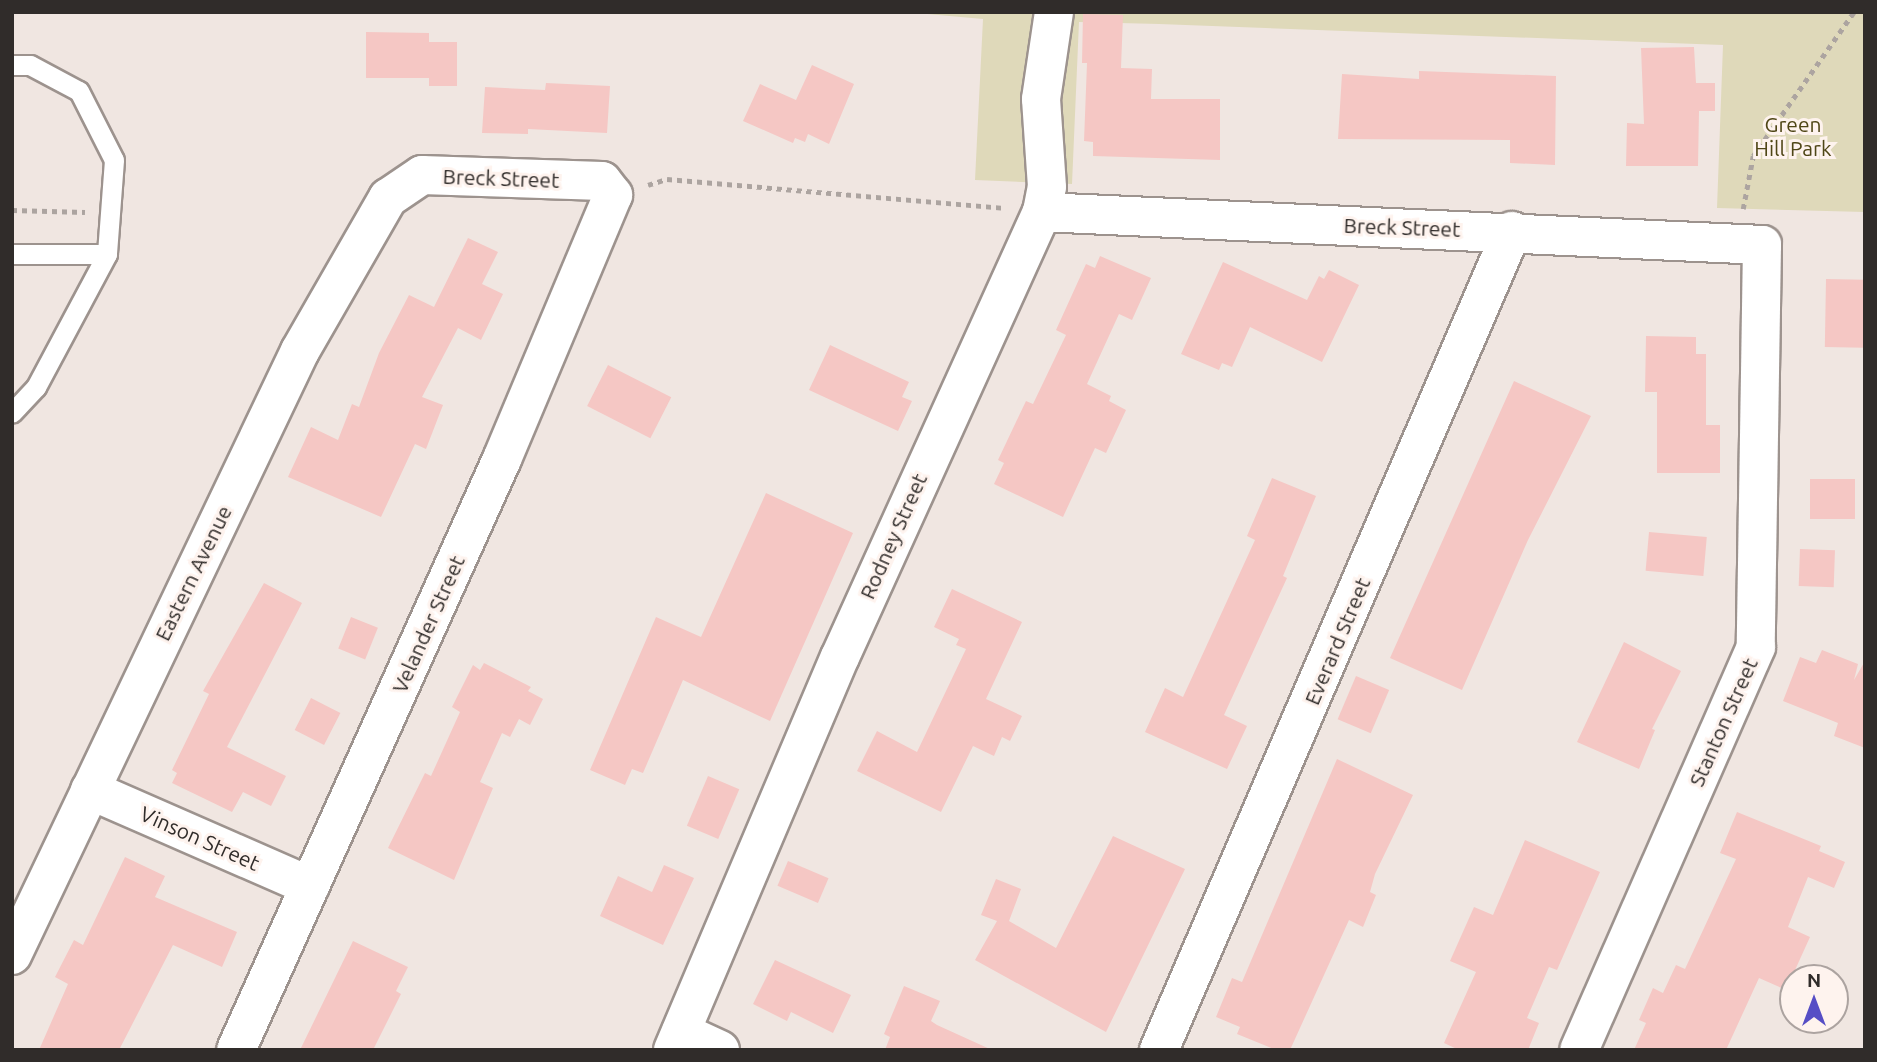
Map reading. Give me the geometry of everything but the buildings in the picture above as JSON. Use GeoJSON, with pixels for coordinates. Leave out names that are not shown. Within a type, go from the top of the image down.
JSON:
{"type":"FeatureCollection","features":[{"type":"Feature","properties":{"kind":"street","name":"Rodney Street"},"geometry":{"type":"LineString","coordinates":[[677,1041],[845,645],[1042,212],[1047,187],[1041,99],[1055,12]]}},
{"type":"Feature","properties":{"kind":"street","name":"Breck Street"},"geometry":{"type":"LineString","coordinates":[[388,198],[422,175],[602,181],[613,195]]}},
{"type":"Feature","properties":{"kind":"street","name":"Velander Street"},"geometry":{"type":"LineString","coordinates":[[236,1050],[502,459],[613,195]]}},
{"type":"Feature","properties":{"kind":"street","name":"Eastern Avenue"},"geometry":{"type":"LineString","coordinates":[[12,954],[300,351],[388,198]]}},
{"type":"Feature","properties":{"kind":"street","name":"Breck Street"},"geometry":{"type":"LineString","coordinates":[[1042,212],[1512,231],[1750,244]]}},
{"type":"Feature","properties":{"kind":"street","name":"Everard Street"},"geometry":{"type":"LineString","coordinates":[[1159,1050],[1512,231]]}},
{"type":"Feature","properties":{"kind":"street","name":"Stanton Street"},"geometry":{"type":"LineString","coordinates":[[1579,1050],[1756,647],[1750,244]]}},
{"type":"Feature","properties":{"kind":"street","name":"Vinson Street"},"geometry":{"type":"LineString","coordinates":[[90,790],[310,887]]}},
{"type":"Feature","properties":{"kind":"street"},"geometry":{"type":"LineString","coordinates":[[677,1041],[720,1050]]}},
{"type":"Feature","properties":{"kind":"lane"},"geometry":{"type":"LineString","coordinates":[[12,65],[30,65],[79,91],[114,160],[107,254],[36,387],[12,413]]}},
{"type":"Feature","properties":{"kind":"lane"},"geometry":{"type":"LineString","coordinates":[[12,254],[107,254]]}},
{"type":"Feature","properties":{"kind":"path"},"geometry":{"type":"LineString","coordinates":[[1750,244],[1753,156],[1854,12]]}},
{"type":"Feature","properties":{"kind":"path"},"geometry":{"type":"LineString","coordinates":[[613,195],[667,179],[1042,212]]}},
{"type":"Feature","properties":{"kind":"path"},"geometry":{"type":"LineString","coordinates":[[12,210],[110,213]]}},
{"type":"Feature","properties":{"kind":"green space","name":"Green Hill Park"},"geometry":{"type":"Polygon","coordinates":[[[905,12],[1865,12],[1865,212],[1717,208],[1723,45],[1159,24],[1079,22],[1072,184],[975,180],[983,19],[905,12]]]}}]}
